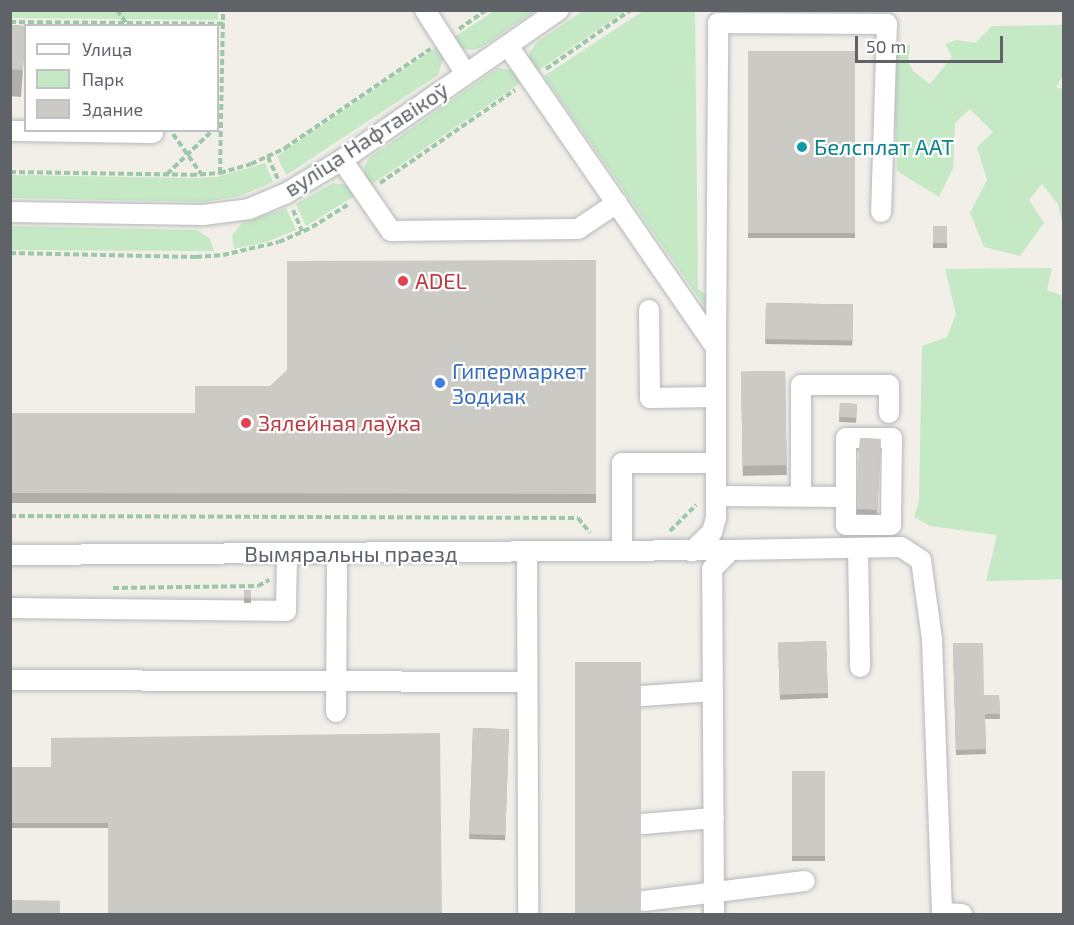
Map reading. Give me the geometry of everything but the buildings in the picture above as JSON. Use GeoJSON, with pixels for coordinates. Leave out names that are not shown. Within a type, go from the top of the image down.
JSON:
{"type":"FeatureCollection","features":[{"type":"Feature","properties":{"kind":"street"},"geometry":{"type":"LineString","coordinates":[[425,10],[466,74]]}},
{"type":"Feature","properties":{"kind":"street","name":"вуліца Нафтавікоў"},"geometry":{"type":"LineString","coordinates":[[10,212],[219,214],[249,209],[285,194],[342,160],[559,10]]}},
{"type":"Feature","properties":{"kind":"street"},"geometry":{"type":"LineString","coordinates":[[714,915],[712,551],[707,500],[716,463],[718,23],[887,24],[881,212]]}},
{"type":"Feature","properties":{"kind":"street"},"geometry":{"type":"LineString","coordinates":[[508,45],[716,347]]}},
{"type":"Feature","properties":{"kind":"street"},"geometry":{"type":"LineString","coordinates":[[342,160],[391,231],[578,229],[617,203]]}},
{"type":"Feature","properties":{"kind":"street"},"geometry":{"type":"LineString","coordinates":[[649,310],[650,398],[716,398]]}},
{"type":"Feature","properties":{"kind":"street"},"geometry":{"type":"LineString","coordinates":[[801,496],[801,385],[889,385],[889,413]]}},
{"type":"Feature","properties":{"kind":"street"},"geometry":{"type":"LineString","coordinates":[[846,438],[892,438],[891,525],[846,525],[846,497],[846,438]]}},
{"type":"Feature","properties":{"kind":"street"},"geometry":{"type":"LineString","coordinates":[[622,546],[622,463],[716,463]]}},
{"type":"Feature","properties":{"kind":"street"},"geometry":{"type":"LineString","coordinates":[[707,500],[801,496],[846,497]]}},
{"type":"Feature","properties":{"kind":"street","name":"Вымяральны праезд"},"geometry":{"type":"LineString","coordinates":[[10,555],[285,562],[337,554],[527,552],[622,546],[712,551],[902,547],[921,560],[932,639],[942,913],[962,915]]}},
{"type":"Feature","properties":{"kind":"street"},"geometry":{"type":"LineString","coordinates":[[858,548],[860,667]]}},
{"type":"Feature","properties":{"kind":"street"},"geometry":{"type":"LineString","coordinates":[[527,552],[528,915]]}},
{"type":"Feature","properties":{"kind":"street"},"geometry":{"type":"LineString","coordinates":[[336,712],[334,681],[337,554]]}},
{"type":"Feature","properties":{"kind":"street"},"geometry":{"type":"LineString","coordinates":[[10,608],[286,611],[285,562]]}},
{"type":"Feature","properties":{"kind":"street"},"geometry":{"type":"LineString","coordinates":[[10,680],[526,682]]}},
{"type":"Feature","properties":{"kind":"street"},"geometry":{"type":"LineString","coordinates":[[642,696],[713,691]]}},
{"type":"Feature","properties":{"kind":"street"},"geometry":{"type":"LineString","coordinates":[[643,824],[714,818]]}},
{"type":"Feature","properties":{"kind":"street"},"geometry":{"type":"LineString","coordinates":[[644,901],[805,881]]}},
{"type":"Feature","properties":{"kind":"path"},"geometry":{"type":"LineString","coordinates":[[117,10],[126,23]]}},
{"type":"Feature","properties":{"kind":"path"},"geometry":{"type":"LineString","coordinates":[[220,173],[219,122],[223,10]]}},
{"type":"Feature","properties":{"kind":"path"},"geometry":{"type":"LineString","coordinates":[[10,172],[202,175],[220,173],[251,164],[285,148],[486,10]]}},
{"type":"Feature","properties":{"kind":"path"},"geometry":{"type":"LineString","coordinates":[[10,22],[168,24]]}},
{"type":"Feature","properties":{"kind":"path"},"geometry":{"type":"LineString","coordinates":[[219,24],[223,24]]}},
{"type":"Feature","properties":{"kind":"path"},"geometry":{"type":"LineString","coordinates":[[162,132],[188,154],[202,175]]}},
{"type":"Feature","properties":{"kind":"path"},"geometry":{"type":"LineString","coordinates":[[166,175],[211,132]]}},
{"type":"Feature","properties":{"kind":"path"},"geometry":{"type":"LineString","coordinates":[[669,532],[707,500]]}},
{"type":"Feature","properties":{"kind":"path"},"geometry":{"type":"LineString","coordinates":[[10,516],[578,518],[596,539],[622,546]]}},
{"type":"Feature","properties":{"kind":"path"},"geometry":{"type":"LineString","coordinates":[[105,588],[258,586],[285,562]]}},
{"type":"Feature","properties":{"kind":"green space"},"geometry":{"type":"Polygon","coordinates":[[[11,10],[218,10],[218,20],[11,18],[11,10]]]}},
{"type":"Feature","properties":{"kind":"green space"},"geometry":{"type":"Polygon","coordinates":[[[494,11],[535,11],[482,47],[473,50],[461,49],[450,40],[494,11]]]}},
{"type":"Feature","properties":{"kind":"green space"},"geometry":{"type":"Polygon","coordinates":[[[583,11],[625,11],[536,72],[529,62],[530,52],[537,42],[583,11]]]}},
{"type":"Feature","properties":{"kind":"green space"},"geometry":{"type":"Polygon","coordinates":[[[643,11],[695,11],[698,289],[708,296],[705,307],[544,76],[643,11]]]}},
{"type":"Feature","properties":{"kind":"green space"},"geometry":{"type":"Polygon","coordinates":[[[1063,25],[1063,76],[1056,87],[1063,89],[1063,225],[1058,204],[1042,184],[1029,200],[1044,223],[1020,256],[984,247],[970,213],[987,180],[977,147],[993,132],[970,109],[955,123],[953,168],[939,197],[897,171],[893,45],[910,45],[908,62],[914,72],[930,84],[952,57],[945,44],[956,40],[975,43],[992,26],[1063,25]]]}},
{"type":"Feature","properties":{"kind":"green space"},"geometry":{"type":"Polygon","coordinates":[[[440,45],[444,56],[438,75],[286,175],[277,156],[440,45]]]}},
{"type":"Feature","properties":{"kind":"green space"},"geometry":{"type":"Polygon","coordinates":[[[498,68],[512,70],[523,81],[371,185],[365,177],[364,167],[369,158],[498,68]]]}},
{"type":"Feature","properties":{"kind":"green space"},"geometry":{"type":"Polygon","coordinates":[[[265,163],[273,182],[240,196],[204,202],[11,198],[11,175],[217,177],[265,163]]]}},
{"type":"Feature","properties":{"kind":"green space"},"geometry":{"type":"Polygon","coordinates":[[[333,183],[347,185],[356,195],[306,226],[296,204],[333,183]]]}},
{"type":"Feature","properties":{"kind":"green space"},"geometry":{"type":"Polygon","coordinates":[[[286,208],[296,230],[266,242],[234,249],[232,235],[242,223],[286,208]]]}},
{"type":"Feature","properties":{"kind":"green space"},"geometry":{"type":"Polygon","coordinates":[[[11,226],[197,230],[210,239],[214,251],[11,250],[11,226]]]}},
{"type":"Feature","properties":{"kind":"green space"},"geometry":{"type":"Polygon","coordinates":[[[1052,268],[1047,290],[1061,295],[1064,315],[1063,579],[986,581],[997,535],[930,526],[914,517],[919,501],[922,346],[947,337],[956,314],[945,269],[1052,268]]]}},
{"type":"Feature","properties":{"kind":"place","name":"Белсплат ААТ"},"geometry":{"type":"Point","coordinates":[802,147]}},
{"type":"Feature","properties":{"kind":"place","name":"ADEL"},"geometry":{"type":"Point","coordinates":[403,281]}},
{"type":"Feature","properties":{"kind":"place","name":"Гипермаркет Зодиак"},"geometry":{"type":"Point","coordinates":[440,383]}},
{"type":"Feature","properties":{"kind":"place","name":"Зялейная лаўка"},"geometry":{"type":"Point","coordinates":[246,423]}}]}
